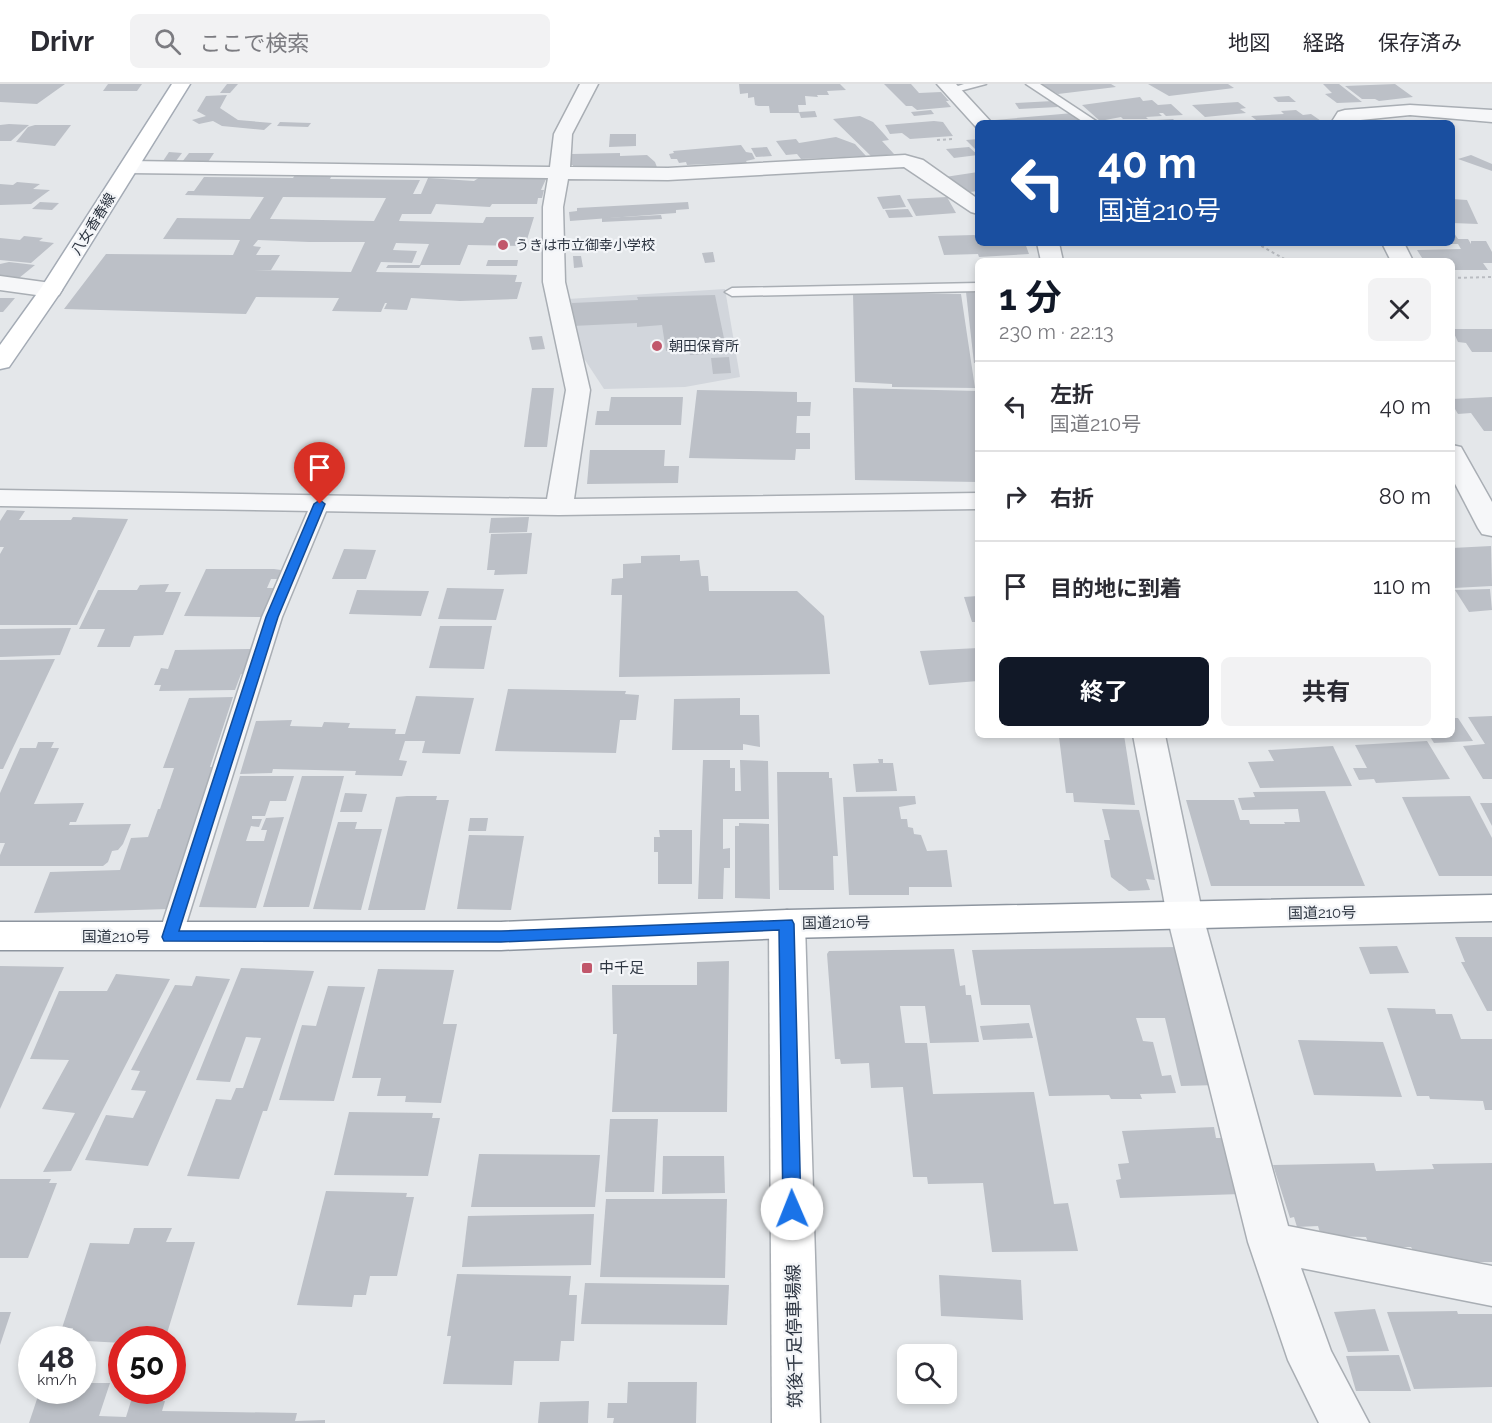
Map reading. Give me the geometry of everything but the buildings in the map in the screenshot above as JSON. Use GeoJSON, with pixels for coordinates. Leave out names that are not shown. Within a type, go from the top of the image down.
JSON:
{"type":"FeatureCollection","features":[{"type":"Feature","properties":{"kind":"main road","name":"八女香春線"},"geometry":{"type":"LineString","coordinates":[[0,362],[51,291],[182,84]]}},
{"type":"Feature","properties":{"kind":"main road","name":"国道210号"},"geometry":{"type":"LineString","coordinates":[[0,936],[501,936],[787,924],[1492,908]]}},
{"type":"Feature","properties":{"kind":"main road","name":"筑後千足停車場線"},"geometry":{"type":"LineString","coordinates":[[787,924],[796,1423]]}},
{"type":"Feature","properties":{"kind":"street"},"geometry":{"type":"LineString","coordinates":[[559,507],[578,390],[554,282],[553,207],[563,134],[589,84]]}},
{"type":"Feature","properties":{"kind":"street"},"geometry":{"type":"LineString","coordinates":[[949,87],[980,120]]}},
{"type":"Feature","properties":{"kind":"street"},"geometry":{"type":"LineString","coordinates":[[1420,92],[1434,108],[1433,112]]}},
{"type":"Feature","properties":{"kind":"street"},"geometry":{"type":"LineString","coordinates":[[1342,120],[1345,116],[1410,110],[1492,116]]}},
{"type":"Feature","properties":{"kind":"street"},"geometry":{"type":"LineString","coordinates":[[129,167],[668,174],[905,161],[916,164],[975,206]]}},
{"type":"Feature","properties":{"kind":"street"},"geometry":{"type":"LineString","coordinates":[[0,283],[51,291]]}},
{"type":"Feature","properties":{"kind":"street"},"geometry":{"type":"LineString","coordinates":[[1456,468],[1492,474]]}},
{"type":"Feature","properties":{"kind":"street"},"geometry":{"type":"LineString","coordinates":[[1456,468],[1492,528]]}},
{"type":"Feature","properties":{"kind":"street"},"geometry":{"type":"LineString","coordinates":[[0,498],[559,507],[975,501]]}},
{"type":"Feature","properties":{"kind":"street"},"geometry":{"type":"LineString","coordinates":[[1150,738],[1185,916],[1270,1242],[1311,1360],[1345,1423]]}},
{"type":"Feature","properties":{"kind":"street"},"geometry":{"type":"LineString","coordinates":[[1270,1242],[1492,1286]]}},
{"type":"Feature","properties":{"kind":"lane"},"geometry":{"type":"LineString","coordinates":[[949,87],[980,84]]}},
{"type":"Feature","properties":{"kind":"lane"},"geometry":{"type":"LineString","coordinates":[[1032,84],[1088,120]]}},
{"type":"Feature","properties":{"kind":"lane"},"geometry":{"type":"LineString","coordinates":[[732,292],[975,287]]}},
{"type":"Feature","properties":{"kind":"lane"},"geometry":{"type":"LineString","coordinates":[[170,937],[272,617],[320,504]]}},
{"type":"Feature","properties":{"kind":"path"},"geometry":{"type":"LineString","coordinates":[[1261,246],[1283,258]]}},
{"type":"Feature","properties":{"kind":"path"},"geometry":{"type":"LineString","coordinates":[[1455,278],[1492,277]]}},
{"type":"Feature","properties":{"kind":"shaded area","name":"朝田保育所"},"geometry":{"type":"Polygon","coordinates":[[[725,289],[740,377],[685,387],[604,389],[583,357],[568,299],[725,289]]]}},
{"type":"Feature","properties":{"kind":"place","name":"うきは市立御幸小学校"},"geometry":{"type":"Point","coordinates":[503,245]}},
{"type":"Feature","properties":{"kind":"place","name":"朝田保育所"},"geometry":{"type":"Point","coordinates":[657,346]}},
{"type":"Feature","properties":{"kind":"place","name":"中千足"},"geometry":{"type":"Point","coordinates":[587,968]}},
{"type":"Feature","properties":{"kind":"route"},"geometry":{"type":"LineString","coordinates":[[320,504],[272,617],[170,937],[501,936],[787,924],[792,1209]]}}]}
